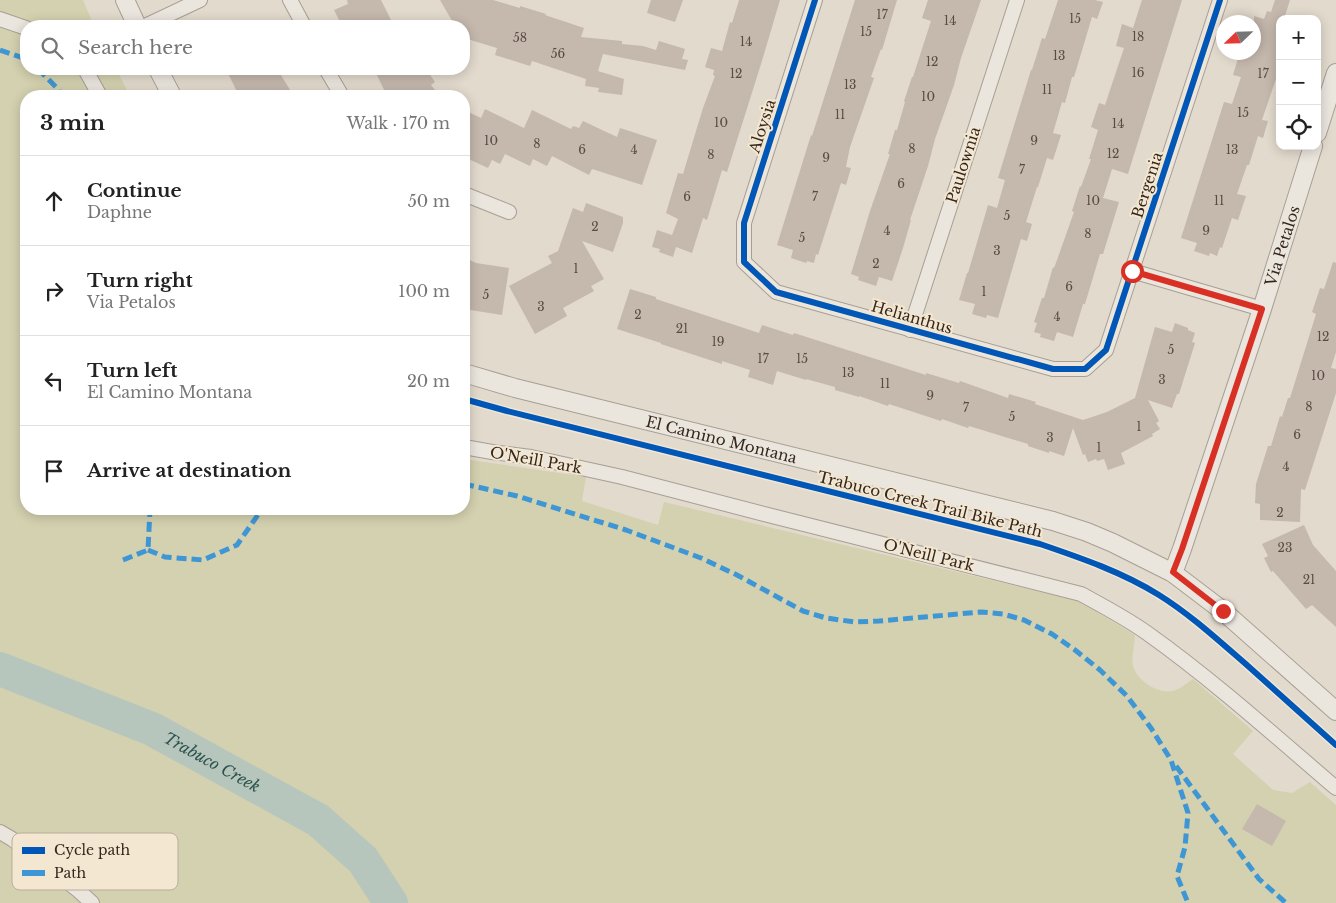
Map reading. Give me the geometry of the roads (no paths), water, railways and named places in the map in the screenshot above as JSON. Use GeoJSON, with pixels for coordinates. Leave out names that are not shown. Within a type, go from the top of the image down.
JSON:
{"type":"FeatureCollection","features":[{"type":"Feature","properties":{"kind":"street"},"geometry":{"type":"LineString","coordinates":[[124,0],[135,20]]}},
{"type":"Feature","properties":{"kind":"street"},"geometry":{"type":"LineString","coordinates":[[158,20],[200,0]]}},
{"type":"Feature","properties":{"kind":"street"},"geometry":{"type":"LineString","coordinates":[[290,0],[301,20]]}},
{"type":"Feature","properties":{"kind":"street","name":"Aloysia"},"geometry":{"type":"LineString","coordinates":[[744,262],[744,223],[815,0]]}},
{"type":"Feature","properties":{"kind":"street","name":"Paulownia"},"geometry":{"type":"LineString","coordinates":[[910,330],[1017,0]]}},
{"type":"Feature","properties":{"kind":"street","name":"Bergenia"},"geometry":{"type":"LineString","coordinates":[[1085,369],[1106,350],[1220,0]]}},
{"type":"Feature","properties":{"kind":"street"},"geometry":{"type":"LineString","coordinates":[[0,19],[20,26]]}},
{"type":"Feature","properties":{"kind":"street"},"geometry":{"type":"LineString","coordinates":[[1321,120],[1336,73]]}},
{"type":"Feature","properties":{"kind":"street"},"geometry":{"type":"LineString","coordinates":[[88,75],[97,90]]}},
{"type":"Feature","properties":{"kind":"street"},"geometry":{"type":"LineString","coordinates":[[161,75],[169,90]]}},
{"type":"Feature","properties":{"kind":"street"},"geometry":{"type":"LineString","coordinates":[[330,75],[338,90]]}},
{"type":"Feature","properties":{"kind":"street","name":"Via Petalos"},"geometry":{"type":"LineString","coordinates":[[1173,572],[1262,309],[1312,150]]}},
{"type":"Feature","properties":{"kind":"street"},"geometry":{"type":"LineString","coordinates":[[470,196],[509,212]]}},
{"type":"Feature","properties":{"kind":"street","name":"Helianthus"},"geometry":{"type":"LineString","coordinates":[[744,262],[776,292],[1053,369],[1085,369]]}},
{"type":"Feature","properties":{"kind":"street"},"geometry":{"type":"LineString","coordinates":[[1132,271],[1262,309]]}},
{"type":"Feature","properties":{"kind":"street","name":"El Camino Montana"},"geometry":{"type":"LineString","coordinates":[[470,375],[515,388],[1087,532],[1173,572],[1223,611],[1336,711]]}},
{"type":"Feature","properties":{"kind":"street","name":"O'Neill Park"},"geometry":{"type":"LineString","coordinates":[[470,448],[531,457],[622,477],[1081,594],[1146,632],[1239,704],[1336,788]]}},
{"type":"Feature","properties":{"kind":"street"},"geometry":{"type":"LineString","coordinates":[[0,832],[12,839]]}},
{"type":"Feature","properties":{"kind":"street"},"geometry":{"type":"LineString","coordinates":[[79,890],[92,903]]}},
{"type":"Feature","properties":{"kind":"waterway","name":"Trabuco Creek"},"geometry":{"type":"LineString","coordinates":[[0,669],[152,729],[318,820],[363,860],[391,903]]}}]}
